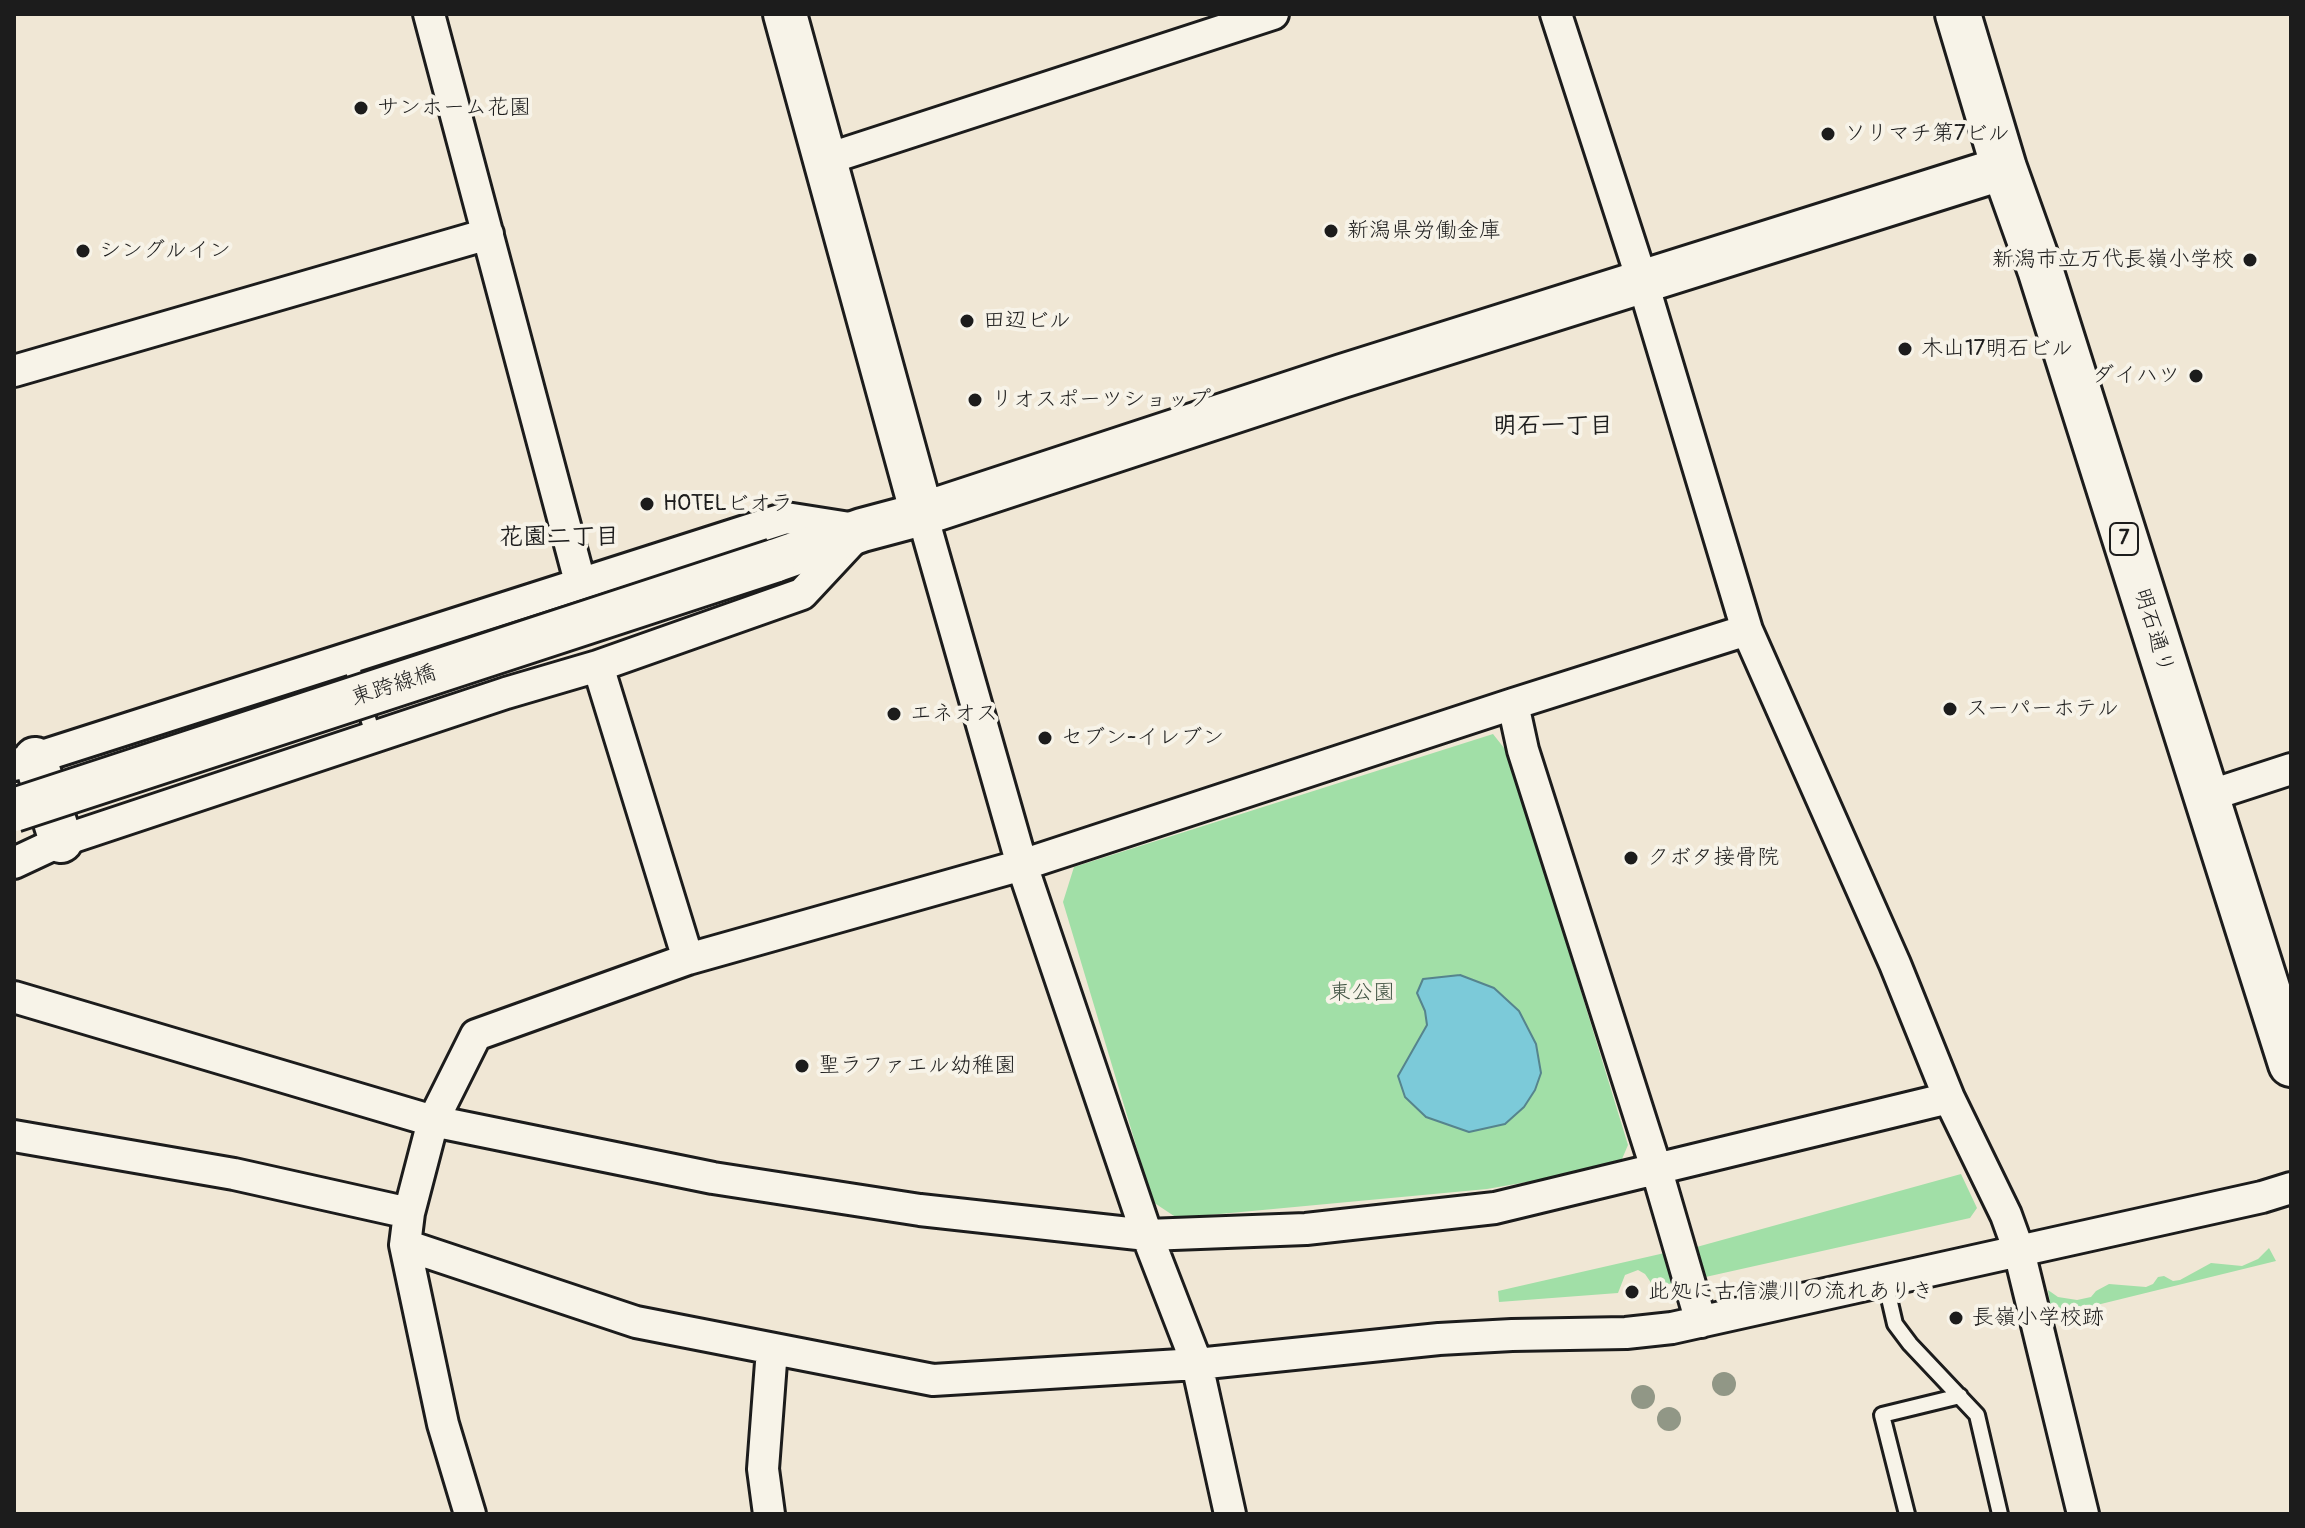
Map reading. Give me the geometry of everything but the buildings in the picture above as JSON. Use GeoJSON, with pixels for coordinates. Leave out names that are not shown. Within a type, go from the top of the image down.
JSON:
{"type":"FeatureCollection","features":[{"type":"Feature","properties":{"kind":"highway","name":"明石通り"},"geometry":{"type":"LineString","coordinates":[[1958,14],[2004,168],[2040,269],[2291,1064]]}},
{"type":"Feature","properties":{"kind":"street"},"geometry":{"type":"LineString","coordinates":[[429,14],[580,582]]}},
{"type":"Feature","properties":{"kind":"street"},"geometry":{"type":"LineString","coordinates":[[785,14],[1022,865],[1147,1235],[1197,1364],[1230,1514]]}},
{"type":"Feature","properties":{"kind":"street"},"geometry":{"type":"LineString","coordinates":[[824,160],[1273,14]]}},
{"type":"Feature","properties":{"kind":"street"},"geometry":{"type":"LineString","coordinates":[[1556,14],[1643,283],[1747,630],[1895,964],[1949,1098],[2006,1215],[2019,1251],[2083,1514]]}},
{"type":"Feature","properties":{"kind":"street","name":"東跨線橋"},"geometry":{"type":"LineString","coordinates":[[14,810],[862,530],[922,514],[1342,376],[2004,168]]}},
{"type":"Feature","properties":{"kind":"street"},"geometry":{"type":"LineString","coordinates":[[14,371],[488,234]]}},
{"type":"Feature","properties":{"kind":"street"},"geometry":{"type":"LineString","coordinates":[[61,841],[24,762],[786,518],[862,530]]}},
{"type":"Feature","properties":{"kind":"street"},"geometry":{"type":"LineString","coordinates":[[14,863],[61,841],[598,666],[802,594],[862,530]]}},
{"type":"Feature","properties":{"kind":"street"},"geometry":{"type":"LineString","coordinates":[[470,1514],[443,1424],[405,1245],[409,1213],[433,1121],[476,1035],[688,959],[1022,865],[1747,630]]}},
{"type":"Feature","properties":{"kind":"street"},"geometry":{"type":"LineString","coordinates":[[598,666],[688,959]]}},
{"type":"Feature","properties":{"kind":"street"},"geometry":{"type":"LineString","coordinates":[[1513,704],[1523,750],[1657,1171],[1701,1322]]}},
{"type":"Feature","properties":{"kind":"street"},"geometry":{"type":"LineString","coordinates":[[2205,797],[2291,769]]}},
{"type":"Feature","properties":{"kind":"street"},"geometry":{"type":"LineString","coordinates":[[14,997],[433,1121],[713,1178],[920,1210],[1147,1235],[1306,1229],[1495,1208],[1949,1098]]}},
{"type":"Feature","properties":{"kind":"street"},"geometry":{"type":"LineString","coordinates":[[14,1136],[234,1174],[409,1213]]}},
{"type":"Feature","properties":{"kind":"street"},"geometry":{"type":"LineString","coordinates":[[405,1245],[636,1322],[933,1380],[1197,1364],[1439,1339],[1626,1333],[1701,1322],[2291,1188]]}},
{"type":"Feature","properties":{"kind":"street"},"geometry":{"type":"LineString","coordinates":[[769,1514],[763,1469],[772,1349]]}},
{"type":"Feature","properties":{"kind":"lane"},"geometry":{"type":"LineString","coordinates":[[349,658],[374,737]]}},
{"type":"Feature","properties":{"kind":"lane"},"geometry":{"type":"LineString","coordinates":[[1885,1281],[1895,1324],[1977,1415],[2000,1514]]}},
{"type":"Feature","properties":{"kind":"lane"},"geometry":{"type":"LineString","coordinates":[[1907,1514],[1882,1415],[1960,1396]]}},
{"type":"Feature","properties":{"kind":"green space","name":"東公園"},"geometry":{"type":"Polygon","coordinates":[[[1493,734],[1508,753],[1628,1145],[1619,1166],[1487,1189],[1177,1218],[1153,1202],[1063,902],[1074,867],[1493,734]]]}},
{"type":"Feature","properties":{"kind":"green space"},"geometry":{"type":"Polygon","coordinates":[[[1961,1174],[1977,1208],[1970,1218],[1701,1278],[1693,1248],[1961,1174]]]}},
{"type":"Feature","properties":{"kind":"green space"},"geometry":{"type":"Polygon","coordinates":[[[2269,1248],[2276,1261],[2052,1316],[2048,1290],[2058,1297],[2077,1300],[2091,1297],[2109,1284],[2146,1287],[2158,1277],[2180,1280],[2211,1263],[2242,1266],[2258,1259],[2269,1248]]]}},
{"type":"Feature","properties":{"kind":"green space"},"geometry":{"type":"Polygon","coordinates":[[[1669,1252],[1678,1282],[1654,1287],[1638,1270],[1625,1275],[1618,1293],[1499,1302],[1498,1291],[1669,1252]]]}},
{"type":"Feature","properties":{"kind":"water"},"geometry":{"type":"Polygon","coordinates":[[[1460,975],[1494,988],[1519,1011],[1536,1044],[1541,1073],[1524,1107],[1505,1124],[1469,1132],[1426,1117],[1405,1097],[1398,1076],[1427,1025],[1417,993],[1423,979],[1460,975]]]}},
{"type":"Feature","properties":{"kind":"place","name":"サンホーム花園"},"geometry":{"type":"Point","coordinates":[361,108]}},
{"type":"Feature","properties":{"kind":"place","name":"ソリマチ第7ビル"},"geometry":{"type":"Point","coordinates":[1828,134]}},
{"type":"Feature","properties":{"kind":"place","name":"新潟県労働金庫"},"geometry":{"type":"Point","coordinates":[1331,231]}},
{"type":"Feature","properties":{"kind":"place","name":"シングルイン"},"geometry":{"type":"Point","coordinates":[83,251]}},
{"type":"Feature","properties":{"kind":"place","name":"新潟市立万代長嶺小学校"},"geometry":{"type":"Point","coordinates":[2250,260]}},
{"type":"Feature","properties":{"kind":"place","name":"田辺ビル"},"geometry":{"type":"Point","coordinates":[967,321]}},
{"type":"Feature","properties":{"kind":"place","name":"木山17明石ビル"},"geometry":{"type":"Point","coordinates":[1905,349]}},
{"type":"Feature","properties":{"kind":"place","name":"ダイハツ"},"geometry":{"type":"Point","coordinates":[2196,376]}},
{"type":"Feature","properties":{"kind":"place","name":"リオスポーツショップ"},"geometry":{"type":"Point","coordinates":[975,400]}},
{"type":"Feature","properties":{"kind":"place","name":"HOTELビオラ"},"geometry":{"type":"Point","coordinates":[647,504]}},
{"type":"Feature","properties":{"kind":"place","name":"スーパーホテル"},"geometry":{"type":"Point","coordinates":[1950,709]}},
{"type":"Feature","properties":{"kind":"place","name":"エネオス"},"geometry":{"type":"Point","coordinates":[894,714]}},
{"type":"Feature","properties":{"kind":"place","name":"セブン-イレブン"},"geometry":{"type":"Point","coordinates":[1045,738]}},
{"type":"Feature","properties":{"kind":"place","name":"クボタ接骨院"},"geometry":{"type":"Point","coordinates":[1631,858]}},
{"type":"Feature","properties":{"kind":"place","name":"聖ラファエル幼稚園"},"geometry":{"type":"Point","coordinates":[802,1066]}},
{"type":"Feature","properties":{"kind":"place","name":"此処に古信濃川の流れありき"},"geometry":{"type":"Point","coordinates":[1632,1292]}},
{"type":"Feature","properties":{"kind":"place","name":"長嶺小学校跡"},"geometry":{"type":"Point","coordinates":[1956,1318]}},
{"type":"Feature","properties":{"kind":"district","name":"明石一丁目"},"geometry":{"type":"Point","coordinates":[1553,427]}},
{"type":"Feature","properties":{"kind":"district","name":"花園二丁目"},"geometry":{"type":"Point","coordinates":[559,538]}}]}
